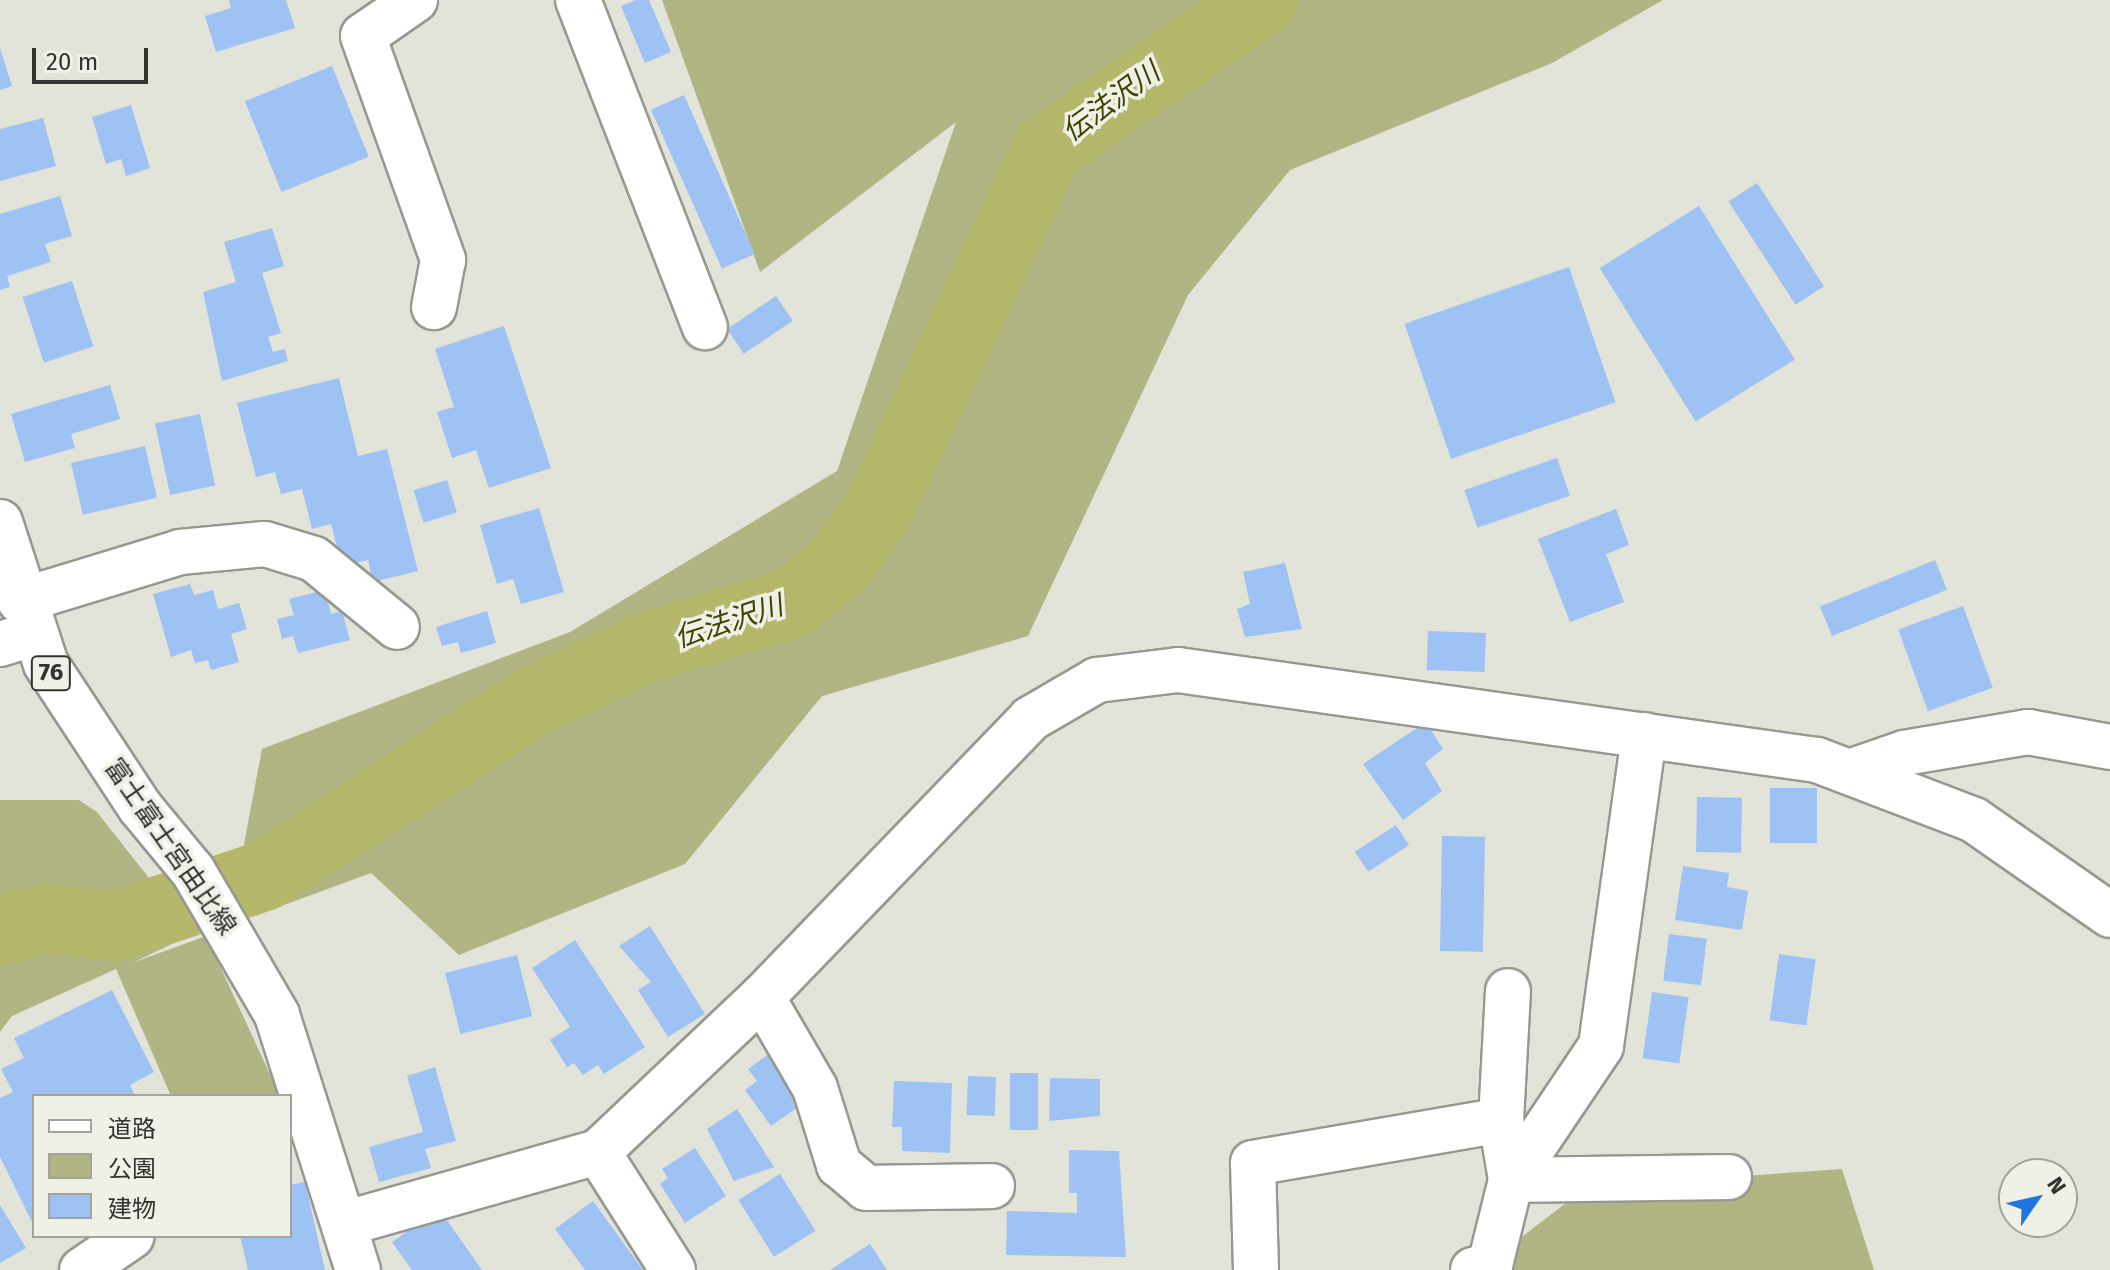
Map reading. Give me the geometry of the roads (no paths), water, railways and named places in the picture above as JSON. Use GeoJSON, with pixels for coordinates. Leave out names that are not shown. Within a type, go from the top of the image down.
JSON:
{"type":"FeatureCollection","features":[{"type":"Feature","properties":{"kind":"street"},"geometry":{"type":"LineString","coordinates":[[415,0],[363,36],[443,260],[434,307]]}},
{"type":"Feature","properties":{"kind":"street"},"geometry":{"type":"LineString","coordinates":[[578,0],[705,327]]}},
{"type":"Feature","properties":{"kind":"street","name":"富士富士宮由比線"},"geometry":{"type":"LineString","coordinates":[[0,522],[18,626],[140,807],[193,871],[277,1015],[300,1122],[347,1223],[358,1270]]}},
{"type":"Feature","properties":{"kind":"street"},"geometry":{"type":"LineString","coordinates":[[18,626],[180,552],[265,544],[314,559],[397,627]]}},
{"type":"Feature","properties":{"kind":"street"},"geometry":{"type":"LineString","coordinates":[[347,1223],[598,1152],[762,997],[1030,719],[1097,680],[1178,670],[1644,735],[1855,770],[1974,820],[2110,915]]}},
{"type":"Feature","properties":{"kind":"street"},"geometry":{"type":"LineString","coordinates":[[1855,770],[1904,753],[2028,732],[2110,747]]}},
{"type":"Feature","properties":{"kind":"street"},"geometry":{"type":"LineString","coordinates":[[1473,1270],[1490,1265],[1511,1180],[1601,1046],[1644,735]]}},
{"type":"Feature","properties":{"kind":"street"},"geometry":{"type":"LineString","coordinates":[[1508,991],[1501,1120],[1511,1180]]}},
{"type":"Feature","properties":{"kind":"street"},"geometry":{"type":"LineString","coordinates":[[762,997],[815,1088],[839,1165],[866,1188],[992,1186]]}},
{"type":"Feature","properties":{"kind":"street"},"geometry":{"type":"LineString","coordinates":[[1256,1270],[1253,1163],[1501,1120]]}},
{"type":"Feature","properties":{"kind":"street"},"geometry":{"type":"LineString","coordinates":[[598,1152],[673,1270]]}},
{"type":"Feature","properties":{"kind":"street"},"geometry":{"type":"LineString","coordinates":[[1511,1180],[1729,1177]]}},
{"type":"Feature","properties":{"kind":"street"},"geometry":{"type":"LineString","coordinates":[[82,1270],[129,1238]]}},
{"type":"Feature","properties":{"kind":"waterway","name":"伝法沢川"},"geometry":{"type":"LineString","coordinates":[[0,929],[46,919],[115,926],[264,876],[530,703],[644,648],[790,604],[839,565],[879,508],[1048,148],[1263,0]]}}]}
